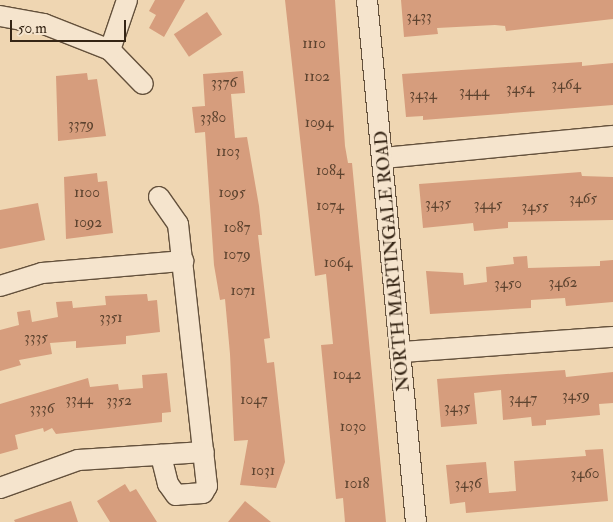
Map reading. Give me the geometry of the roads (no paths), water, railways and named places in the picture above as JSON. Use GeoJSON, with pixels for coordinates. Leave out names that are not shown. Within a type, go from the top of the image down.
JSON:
{"type":"FeatureCollection","features":[{"type":"Feature","properties":{"kind":"street"},"geometry":{"type":"LineString","coordinates":[[110,50],[127,0]]}},
{"type":"Feature","properties":{"kind":"street","name":"NORTH MARTINGALE ROAD"},"geometry":{"type":"LineString","coordinates":[[367,0],[402,352],[416,522]]}},
{"type":"Feature","properties":{"kind":"street"},"geometry":{"type":"LineString","coordinates":[[0,16],[44,24],[110,50],[143,84]]}},
{"type":"Feature","properties":{"kind":"street"},"geometry":{"type":"LineString","coordinates":[[383,158],[613,136]]}},
{"type":"Feature","properties":{"kind":"street"},"geometry":{"type":"LineString","coordinates":[[159,196],[178,224],[204,452],[207,486],[203,493],[188,498],[176,495],[168,484],[161,455]]}},
{"type":"Feature","properties":{"kind":"street"},"geometry":{"type":"LineString","coordinates":[[0,286],[42,273],[183,261]]}},
{"type":"Feature","properties":{"kind":"street"},"geometry":{"type":"LineString","coordinates":[[402,352],[613,337]]}},
{"type":"Feature","properties":{"kind":"street"},"geometry":{"type":"LineString","coordinates":[[0,488],[78,460],[204,452]]}}]}
